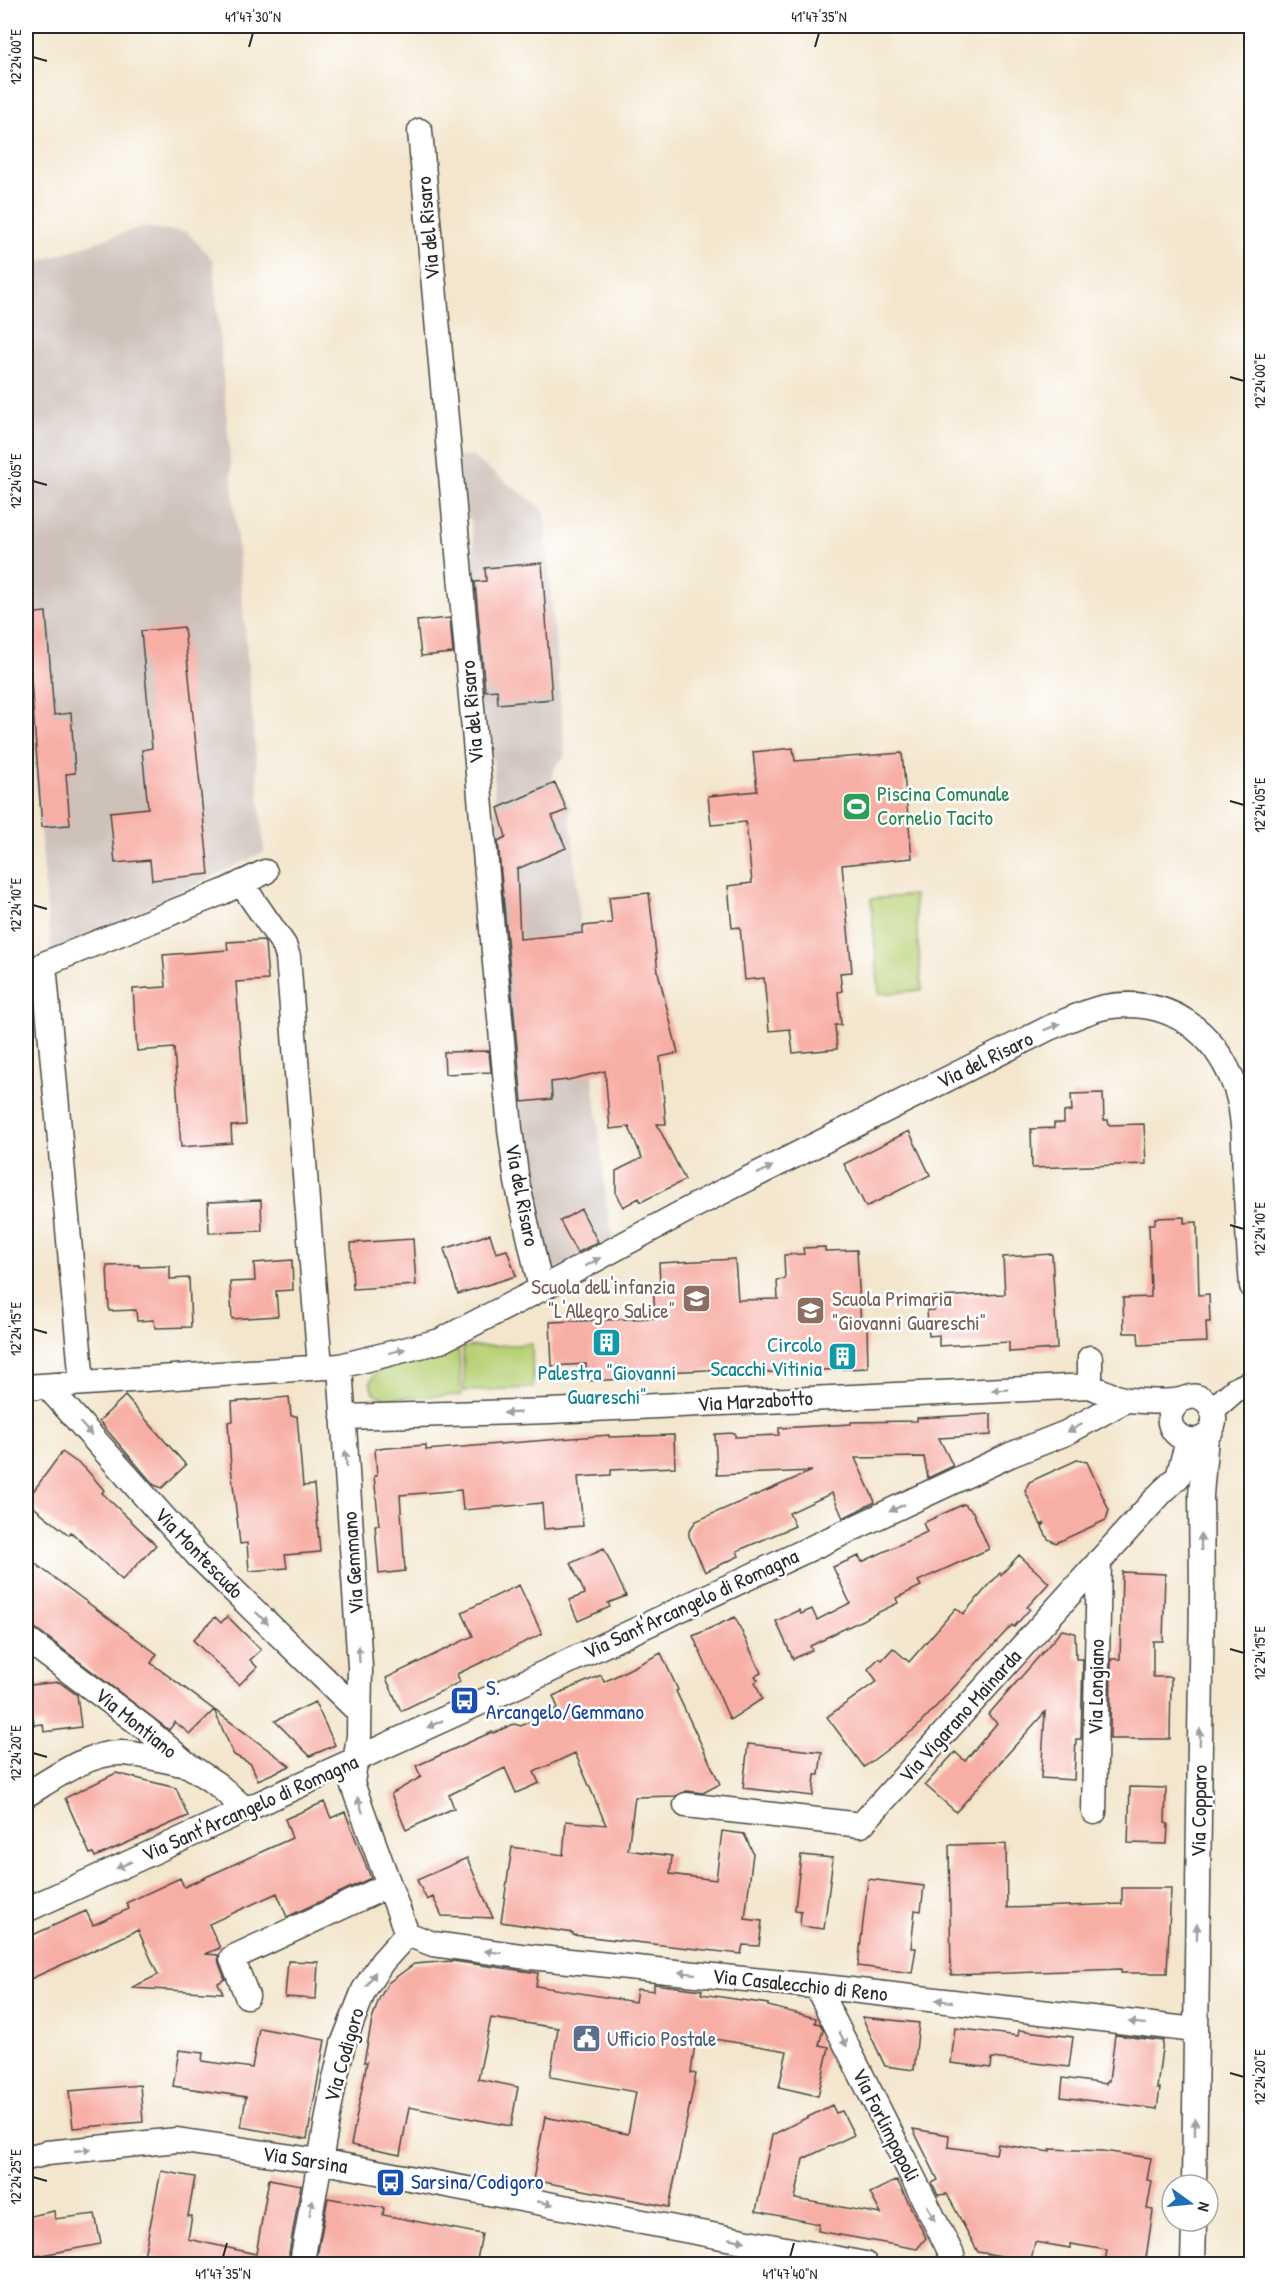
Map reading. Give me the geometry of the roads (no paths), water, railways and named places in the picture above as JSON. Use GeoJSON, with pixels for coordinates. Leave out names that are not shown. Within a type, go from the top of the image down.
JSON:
{"type":"FeatureCollection","features":[{"type":"Feature","properties":{"kind":"street","name":"Via del Risaro"},"geometry":{"type":"LineString","coordinates":[[420,131],[510,1129],[517,1182],[541,1289]]}},
{"type":"Feature","properties":{"kind":"street"},"geometry":{"type":"LineString","coordinates":[[82,1383],[44,964],[265,872]]}},
{"type":"Feature","properties":{"kind":"street"},"geometry":{"type":"LineString","coordinates":[[241,883],[284,945],[288,957],[330,1366]]}},
{"type":"Feature","properties":{"kind":"street","name":"Via del Risaro"},"geometry":{"type":"LineString","coordinates":[[36,1387],[330,1366],[440,1341],[698,1204],[1049,1028],[1102,1008],[1123,1005],[1168,1011],[1191,1024],[1209,1042],[1225,1064],[1236,1091],[1242,1123],[1251,1286]]}},
{"type":"Feature","properties":{"kind":"street"},"geometry":{"type":"LineString","coordinates":[[1090,1358],[1090,1386],[1126,1400],[1179,1400],[1188,1396],[1198,1397],[1210,1404],[1214,1415],[1213,1426],[1197,1438],[1178,1436],[1171,1427],[1171,1413],[1179,1400]]}},
{"type":"Feature","properties":{"kind":"street","name":"Via Gemmano"},"geometry":{"type":"LineString","coordinates":[[330,1366],[343,1418],[360,1667],[355,1760]]}},
{"type":"Feature","properties":{"kind":"street"},"geometry":{"type":"LineString","coordinates":[[1212,1410],[1235,1390],[1251,1382]]}},
{"type":"Feature","properties":{"kind":"street","name":"Via Marzabotto"},"geometry":{"type":"LineString","coordinates":[[343,1418],[550,1411],[1090,1386]]}},
{"type":"Feature","properties":{"kind":"street","name":"Via Montescudo"},"geometry":{"type":"LineString","coordinates":[[36,1387],[200,1557],[359,1712]]}},
{"type":"Feature","properties":{"kind":"street","name":"Via Sant'Arcangelo di Romagna"},"geometry":{"type":"LineString","coordinates":[[26,1910],[355,1760],[1010,1455],[1066,1432],[1126,1400]]}},
{"type":"Feature","properties":{"kind":"street","name":"Via Vigarano Mainarda"},"geometry":{"type":"LineString","coordinates":[[686,1805],[861,1825],[1178,1477],[1197,1438]]}},
{"type":"Feature","properties":{"kind":"street","name":"Via Copparo"},"geometry":{"type":"LineString","coordinates":[[1194,2173],[1202,1482],[1197,1438]]}},
{"type":"Feature","properties":{"kind":"street"},"geometry":{"type":"LineString","coordinates":[[1178,1477],[1202,1482]]}},
{"type":"Feature","properties":{"kind":"street","name":"Via Longiano"},"geometry":{"type":"LineString","coordinates":[[1094,1812],[1099,1562]]}},
{"type":"Feature","properties":{"kind":"street","name":"Via Montiano"},"geometry":{"type":"LineString","coordinates":[[26,1639],[145,1728],[188,1766],[218,1785],[245,1809]]}},
{"type":"Feature","properties":{"kind":"street"},"geometry":{"type":"LineString","coordinates":[[26,1795],[82,1763],[102,1755],[122,1753],[188,1766]]}},
{"type":"Feature","properties":{"kind":"street"},"geometry":{"type":"LineString","coordinates":[[355,1760],[352,1783],[407,1934]]}},
{"type":"Feature","properties":{"kind":"street"},"geometry":{"type":"LineString","coordinates":[[248,1996],[232,1958],[389,1886]]}},
{"type":"Feature","properties":{"kind":"street","name":"Via Casalecchio di Reno"},"geometry":{"type":"LineString","coordinates":[[407,1934],[434,1944],[462,1949],[1195,2030]]}},
{"type":"Feature","properties":{"kind":"street","name":"Via Codigoro"},"geometry":{"type":"LineString","coordinates":[[304,2265],[303,2256],[333,2088],[351,2020],[364,1990],[382,1962],[407,1934]]}},
{"type":"Feature","properties":{"kind":"street","name":"Via Forlimpopoli"},"geometry":{"type":"LineString","coordinates":[[817,1987],[952,2255],[950,2265]]}},
{"type":"Feature","properties":{"kind":"street","name":"Via Sarsina"},"geometry":{"type":"LineString","coordinates":[[26,2158],[47,2153],[177,2140],[320,2161],[865,2265]]}},
{"type":"Feature","properties":{"kind":"street"},"geometry":{"type":"LineString","coordinates":[[1194,2233],[1194,2265]]}},
{"type":"Feature","properties":{"kind":"place","name":"Piscina Comunale Cornelio Tacito"},"geometry":{"type":"Point","coordinates":[856,806]}},
{"type":"Feature","properties":{"kind":"place","name":"Scuola dell'infanzia \"L'Allegro Salice\""},"geometry":{"type":"Point","coordinates":[696,1299]}},
{"type":"Feature","properties":{"kind":"place","name":"Scuola Primaria \"Giovanni Guareschi\""},"geometry":{"type":"Point","coordinates":[811,1311]}},
{"type":"Feature","properties":{"kind":"place","name":"Palestra \"Giovanni Guareschi\""},"geometry":{"type":"Point","coordinates":[607,1342]}},
{"type":"Feature","properties":{"kind":"place","name":"Circolo Scacchi Vitinia"},"geometry":{"type":"Point","coordinates":[843,1357]}},
{"type":"Feature","properties":{"kind":"place","name":"S. Arcangelo/Gemmano"},"geometry":{"type":"Point","coordinates":[465,1700]}},
{"type":"Feature","properties":{"kind":"place","name":"Ufficio Postale"},"geometry":{"type":"Point","coordinates":[586,2039]}},
{"type":"Feature","properties":{"kind":"place","name":"Sarsina/Codigoro"},"geometry":{"type":"Point","coordinates":[390,2182]}}]}
